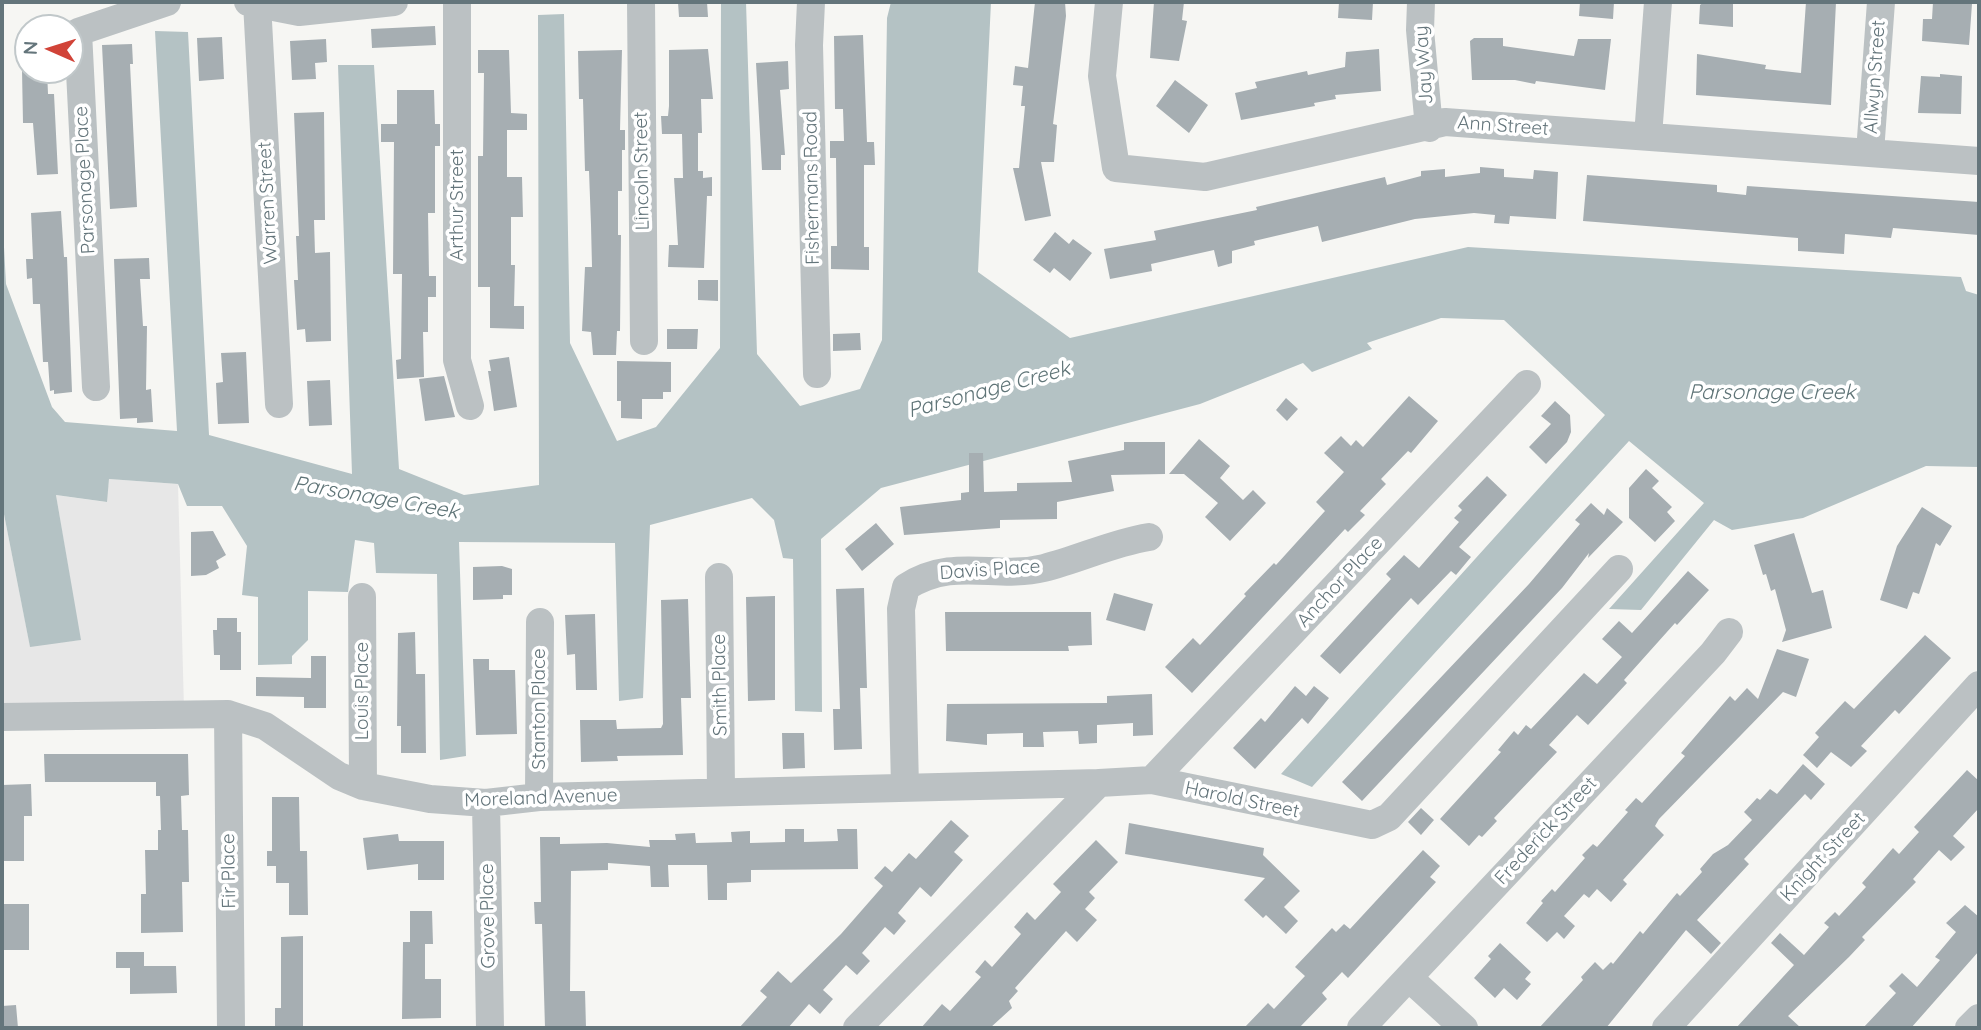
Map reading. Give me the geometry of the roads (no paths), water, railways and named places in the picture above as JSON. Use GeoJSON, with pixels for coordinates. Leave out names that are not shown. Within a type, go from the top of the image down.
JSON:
{"type":"FeatureCollection","features":[{"type":"Feature","properties":{"kind":"street"},"geometry":{"type":"LineString","coordinates":[[133,8],[167,2]]}},
{"type":"Feature","properties":{"kind":"street"},"geometry":{"type":"LineString","coordinates":[[253,2],[299,12],[384,2]]}},
{"type":"Feature","properties":{"kind":"street","name":"Warren Street"},"geometry":{"type":"LineString","coordinates":[[253,2],[279,404]]}},
{"type":"Feature","properties":{"kind":"street","name":"Arthur Street"},"geometry":{"type":"LineString","coordinates":[[457,2],[457,360],[470,406]]}},
{"type":"Feature","properties":{"kind":"street","name":"Lincoln Street"},"geometry":{"type":"LineString","coordinates":[[640,2],[644,341]]}},
{"type":"Feature","properties":{"kind":"street","name":"Fishermans Road"},"geometry":{"type":"LineString","coordinates":[[811,2],[809,45],[817,373]]}},
{"type":"Feature","properties":{"kind":"street","name":"Ann Street"},"geometry":{"type":"LineString","coordinates":[[1109,2],[1102,76],[1116,168],[1205,177],[1386,133],[1429,128],[1445,122],[1979,161]]}},
{"type":"Feature","properties":{"kind":"street","name":"Jay Way"},"geometry":{"type":"LineString","coordinates":[[1421,2],[1420,30],[1429,128]]}},
{"type":"Feature","properties":{"kind":"street"},"geometry":{"type":"LineString","coordinates":[[1648,136],[1658,2]]}},
{"type":"Feature","properties":{"kind":"street","name":"Allwyn Street"},"geometry":{"type":"LineString","coordinates":[[1870,152],[1881,2]]}},
{"type":"Feature","properties":{"kind":"street","name":"Parsonage Place"},"geometry":{"type":"LineString","coordinates":[[96,387],[78,32],[133,8]]}},
{"type":"Feature","properties":{"kind":"street","name":"Anchor Place"},"geometry":{"type":"LineString","coordinates":[[1152,780],[1527,384]]}},
{"type":"Feature","properties":{"kind":"street","name":"Davis Place"},"geometry":{"type":"LineString","coordinates":[[905,788],[901,609],[906,587],[925,575],[942,571],[1042,568],[1117,542],[1149,537]]}},
{"type":"Feature","properties":{"kind":"street","name":"Harold Street"},"geometry":{"type":"LineString","coordinates":[[1100,783],[1152,780],[1256,803],[1372,825],[1379,824],[1435,770],[1619,569]]}},
{"type":"Feature","properties":{"kind":"street","name":"Smith Place"},"geometry":{"type":"LineString","coordinates":[[719,577],[721,792]]}},
{"type":"Feature","properties":{"kind":"street","name":"Louis Place"},"geometry":{"type":"LineString","coordinates":[[362,597],[363,786]]}},
{"type":"Feature","properties":{"kind":"street","name":"Stanton Place"},"geometry":{"type":"LineString","coordinates":[[539,797],[540,622]]}},
{"type":"Feature","properties":{"kind":"street","name":"Frederick Street"},"geometry":{"type":"LineString","coordinates":[[1361,1028],[1713,653],[1729,632]]}},
{"type":"Feature","properties":{"kind":"street","name":"Knight Street"},"geometry":{"type":"LineString","coordinates":[[1666,1028],[1979,685]]}},
{"type":"Feature","properties":{"kind":"street","name":"Moreland Avenue"},"geometry":{"type":"LineString","coordinates":[[2,717],[228,714],[265,726],[339,776],[363,786],[430,799],[486,803],[539,797],[1100,783]]}},
{"type":"Feature","properties":{"kind":"street","name":"Fir Place"},"geometry":{"type":"LineString","coordinates":[[228,714],[231,1028]]}},
{"type":"Feature","properties":{"kind":"street"},"geometry":{"type":"LineString","coordinates":[[857,1028],[1100,783]]}},
{"type":"Feature","properties":{"kind":"street","name":"Grove Place"},"geometry":{"type":"LineString","coordinates":[[486,803],[490,1028]]}},
{"type":"Feature","properties":{"kind":"street"},"geometry":{"type":"LineString","coordinates":[[1409,978],[1464,1028]]}},
{"type":"Feature","properties":{"kind":"street"},"geometry":{"type":"LineString","coordinates":[[1969,1028],[1979,1018]]}},
{"type":"Feature","properties":{"kind":"water","name":"Parsonage Creek"},"geometry":{"type":"Polygon","coordinates":[[[721,2],[746,2],[757,354],[800,406],[860,389],[882,340],[887,18],[891,2],[991,2],[978,272],[1070,338],[1468,247],[1961,277],[1966,291],[1979,295],[1979,467],[1926,466],[1803,518],[1732,530],[1714,520],[1641,610],[1609,609],[1704,503],[1629,441],[1312,787],[1281,774],[1605,415],[1504,320],[1441,318],[1367,343],[1372,349],[1312,372],[1303,363],[1200,404],[881,488],[821,539],[822,712],[795,711],[793,559],[783,558],[774,520],[752,498],[650,525],[643,698],[619,701],[615,543],[459,542],[466,756],[440,760],[437,574],[376,573],[374,543],[355,540],[348,592],[308,591],[308,640],[292,656],[292,664],[258,665],[258,597],[242,595],[247,546],[222,506],[187,506],[178,484],[109,479],[107,502],[56,495],[81,640],[30,647],[2,504],[2,210],[6,284],[52,407],[65,422],[177,431],[155,31],[188,32],[209,435],[352,474],[338,65],[374,65],[399,469],[464,495],[539,485],[538,15],[564,14],[570,343],[617,441],[656,427],[720,348],[721,2]]]}}]}
